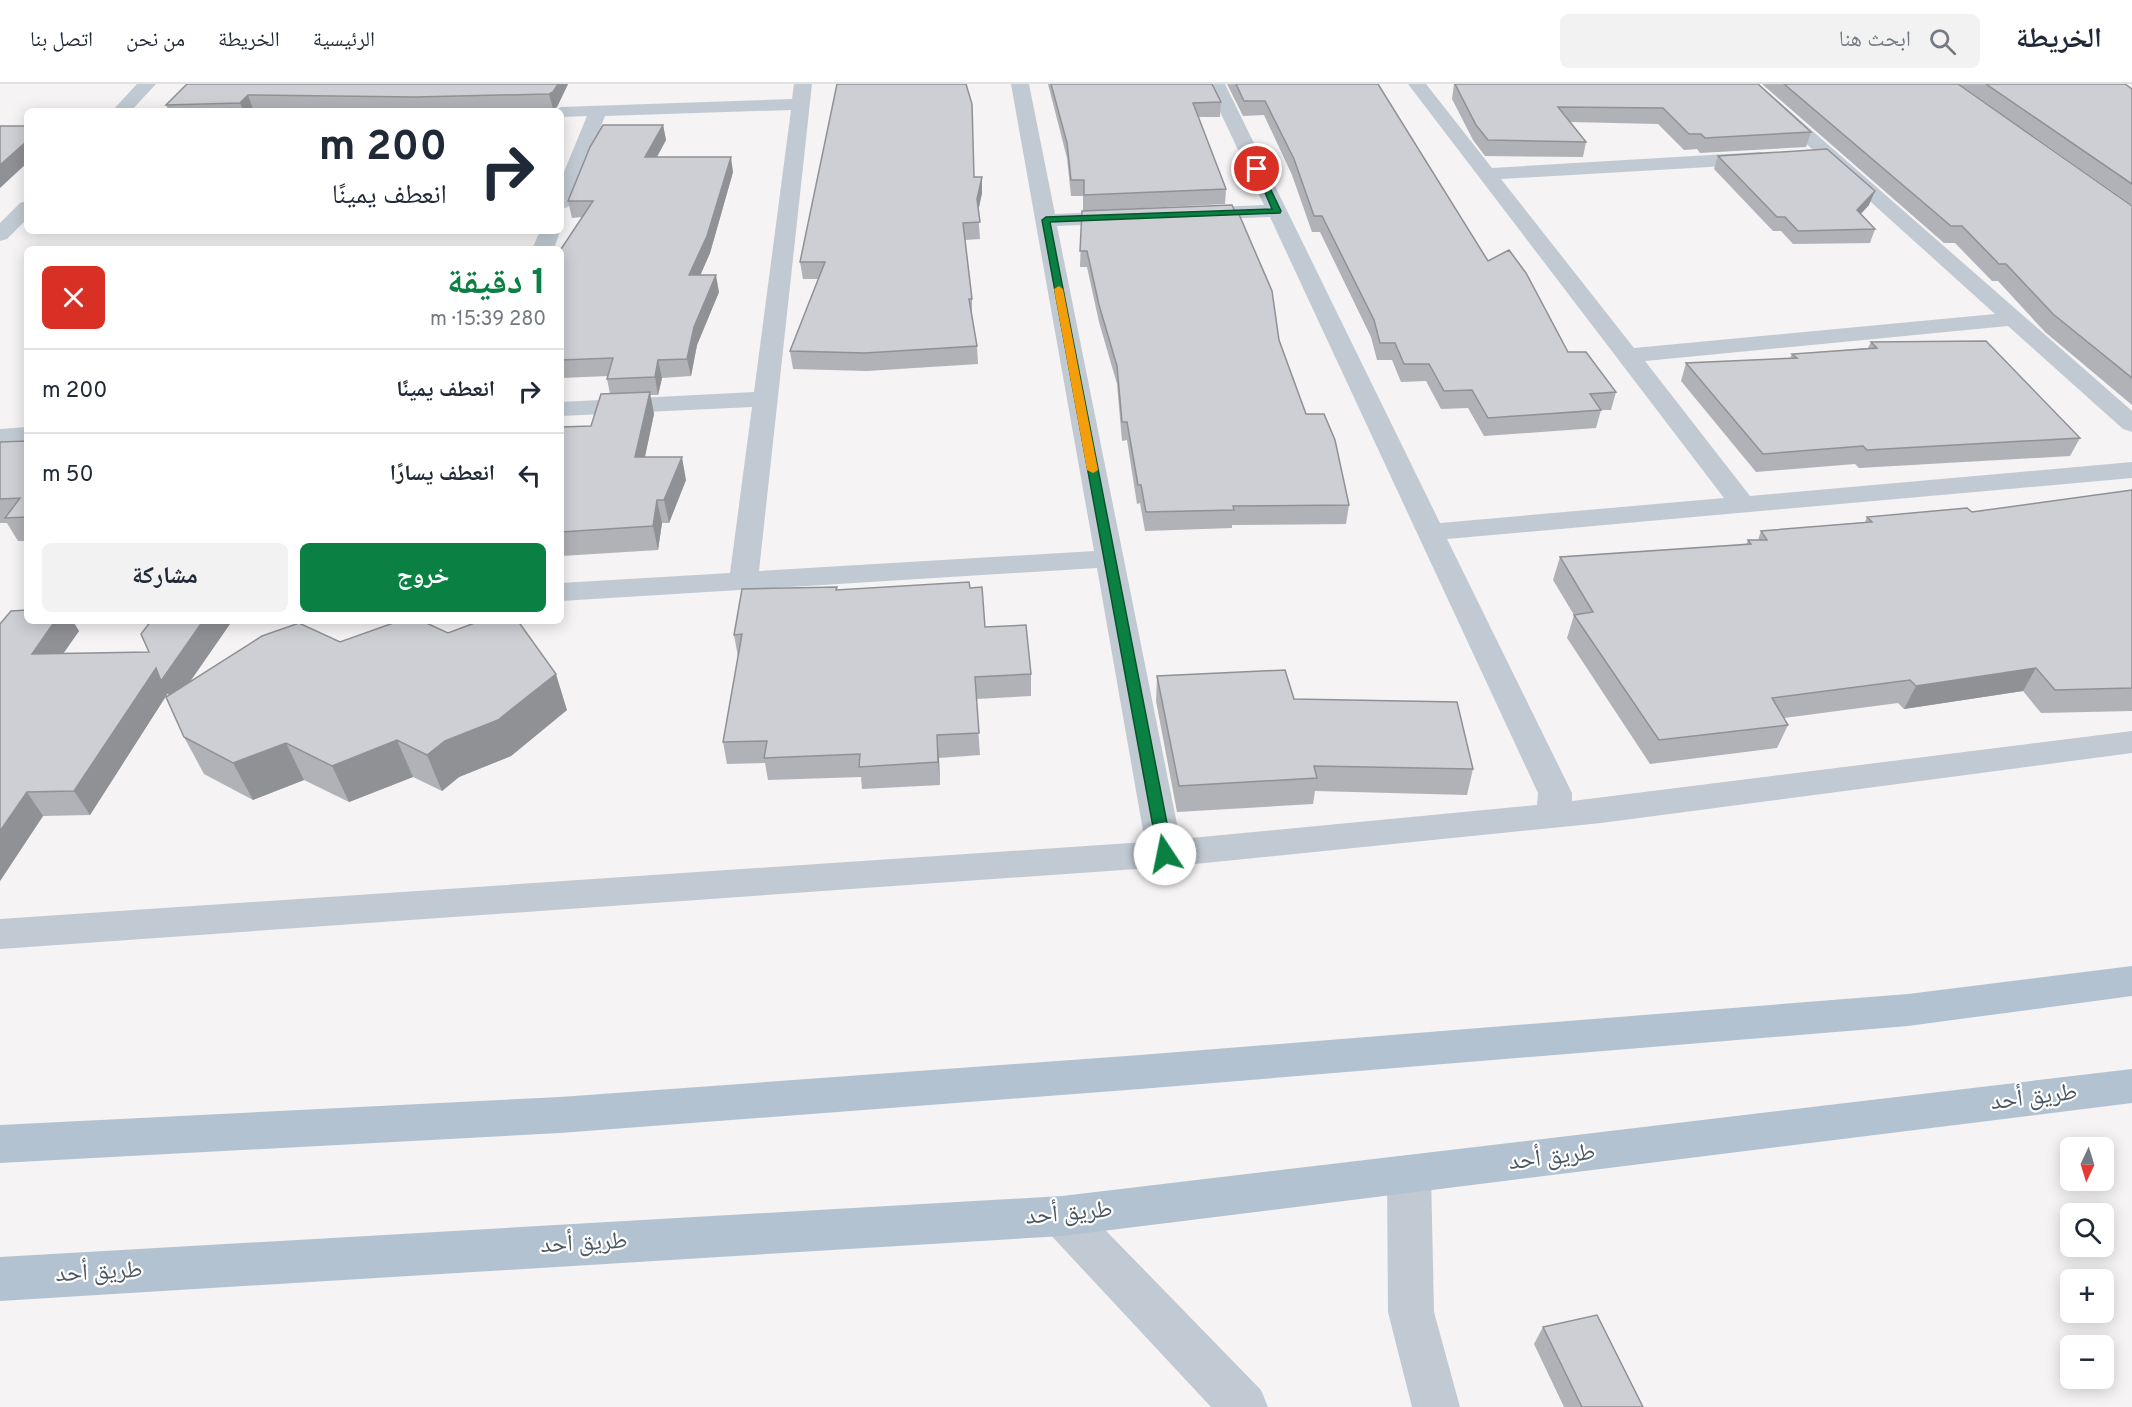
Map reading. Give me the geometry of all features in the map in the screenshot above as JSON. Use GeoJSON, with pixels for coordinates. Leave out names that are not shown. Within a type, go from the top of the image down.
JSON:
{"type":"FeatureCollection","features":[{"type":"Feature","properties":{"kind":"main road"},"geometry":{"type":"LineString","coordinates":[[0,1144],[560,1115],[1140,1072],[1908,1010],[2132,981]]}},
{"type":"Feature","properties":{"kind":"main road","name":"طريق أحد"},"geometry":{"type":"LineString","coordinates":[[0,1279],[1062,1216],[2132,1086]]}},
{"type":"Feature","properties":{"kind":"street"},"geometry":{"type":"LineString","coordinates":[[124,108],[147,84]]}},
{"type":"Feature","properties":{"kind":"street"},"geometry":{"type":"LineString","coordinates":[[1020,84],[1165,854]]}},
{"type":"Feature","properties":{"kind":"street"},"geometry":{"type":"LineString","coordinates":[[1216,84],[1555,793],[1554,816]]}},
{"type":"Feature","properties":{"kind":"street"},"geometry":{"type":"LineString","coordinates":[[1749,84],[2132,424]]}},
{"type":"Feature","properties":{"kind":"street"},"geometry":{"type":"LineString","coordinates":[[1420,88],[1446,91]]}},
{"type":"Feature","properties":{"kind":"street"},"geometry":{"type":"LineString","coordinates":[[1420,88],[1743,504]]}},
{"type":"Feature","properties":{"kind":"street"},"geometry":{"type":"LineString","coordinates":[[564,112],[801,94],[743,581]]}},
{"type":"Feature","properties":{"kind":"street"},"geometry":{"type":"LineString","coordinates":[[564,196],[598,111]]}},
{"type":"Feature","properties":{"kind":"street"},"geometry":{"type":"LineString","coordinates":[[1804,155],[1827,154]]}},
{"type":"Feature","properties":{"kind":"street"},"geometry":{"type":"LineString","coordinates":[[1487,174],[1780,156]]}},
{"type":"Feature","properties":{"kind":"street"},"geometry":{"type":"LineString","coordinates":[[0,235],[24,210]]}},
{"type":"Feature","properties":{"kind":"street"},"geometry":{"type":"LineString","coordinates":[[1173,215],[1277,211]]}},
{"type":"Feature","properties":{"kind":"street"},"geometry":{"type":"LineString","coordinates":[[1046,220],[1150,216]]}},
{"type":"Feature","properties":{"kind":"street"},"geometry":{"type":"LineString","coordinates":[[1628,356],[2013,319]]}},
{"type":"Feature","properties":{"kind":"street"},"geometry":{"type":"LineString","coordinates":[[564,409],[765,399]]}},
{"type":"Feature","properties":{"kind":"street"},"geometry":{"type":"LineString","coordinates":[[0,437],[24,435]]}},
{"type":"Feature","properties":{"kind":"street"},"geometry":{"type":"LineString","coordinates":[[1430,532],[2132,470]]}},
{"type":"Feature","properties":{"kind":"street"},"geometry":{"type":"LineString","coordinates":[[564,592],[1109,559]]}},
{"type":"Feature","properties":{"kind":"street"},"geometry":{"type":"LineString","coordinates":[[0,934],[1165,854],[1554,816],[2132,742]]}},
{"type":"Feature","properties":{"kind":"street"},"geometry":{"type":"LineString","coordinates":[[1409,1174],[1411,1312],[1436,1407]]}},
{"type":"Feature","properties":{"kind":"street"},"geometry":{"type":"LineString","coordinates":[[1062,1216],[1244,1407]]}},
{"type":"Feature","properties":{"kind":"building"},"geometry":{"type":"Polygon","coordinates":[[[187,84],[558,84],[549,94],[415,97],[248,95],[240,103],[166,105],[187,84]]]}},
{"type":"Feature","properties":{"kind":"building"},"geometry":{"type":"Polygon","coordinates":[[[837,84],[966,84],[972,104],[974,177],[982,177],[977,199],[980,222],[963,223],[972,299],[969,299],[977,346],[865,353],[790,351],[825,262],[800,262],[837,84]]]}},
{"type":"Feature","properties":{"kind":"building"},"geometry":{"type":"Polygon","coordinates":[[[1051,84],[1212,84],[1221,102],[1193,103],[1226,189],[1084,195],[1084,180],[1071,180],[1067,143],[1051,84]]]}},
{"type":"Feature","properties":{"kind":"building"},"geometry":{"type":"Polygon","coordinates":[[[1236,84],[1378,84],[1488,261],[1509,250],[1526,273],[1568,352],[1586,352],[1616,392],[1590,394],[1601,410],[1488,418],[1472,390],[1444,391],[1429,364],[1404,364],[1395,343],[1380,343],[1374,320],[1322,216],[1314,216],[1294,159],[1265,101],[1244,101],[1236,84]]]}},
{"type":"Feature","properties":{"kind":"building"},"geometry":{"type":"Polygon","coordinates":[[[1455,84],[1758,84],[1811,132],[1705,138],[1701,134],[1689,134],[1663,108],[1558,107],[1586,142],[1488,140],[1476,125],[1455,84]]]}},
{"type":"Feature","properties":{"kind":"building"},"geometry":{"type":"Polygon","coordinates":[[[1784,84],[1958,84],[2132,206],[2132,378],[2053,314],[2006,264],[1999,264],[1962,226],[1951,226],[1784,84]]]}},
{"type":"Feature","properties":{"kind":"building"},"geometry":{"type":"Polygon","coordinates":[[[1986,84],[2125,84],[2132,89],[2132,184],[1986,84]]]}},
{"type":"Feature","properties":{"kind":"building"},"geometry":{"type":"Polygon","coordinates":[[[603,125],[663,125],[645,157],[731,157],[707,236],[689,275],[716,275],[694,327],[687,359],[658,360],[655,377],[607,379],[613,358],[564,360],[563,246],[593,201],[568,201],[590,147],[603,125]]]}},
{"type":"Feature","properties":{"kind":"building"},"geometry":{"type":"Polygon","coordinates":[[[0,126],[24,126],[24,144],[0,165],[0,126]]]}},
{"type":"Feature","properties":{"kind":"building"},"geometry":{"type":"Polygon","coordinates":[[[1827,149],[1875,191],[1857,210],[1875,229],[1798,231],[1785,217],[1777,217],[1718,156],[1827,149]]]}},
{"type":"Feature","properties":{"kind":"building"},"geometry":{"type":"Polygon","coordinates":[[[1232,205],[1235,212],[1238,212],[1272,291],[1279,340],[1306,414],[1324,414],[1335,440],[1349,505],[1233,506],[1234,510],[1146,512],[1141,485],[1138,485],[1127,422],[1122,422],[1117,366],[1099,305],[1087,251],[1080,251],[1082,211],[1232,205]]]}},
{"type":"Feature","properties":{"kind":"building"},"geometry":{"type":"Polygon","coordinates":[[[1986,341],[2080,438],[1867,450],[1863,446],[1763,454],[1686,363],[1797,358],[1792,354],[1877,348],[1871,342],[1986,341]]]}},
{"type":"Feature","properties":{"kind":"building"},"geometry":{"type":"Polygon","coordinates":[[[650,392],[635,457],[682,457],[664,500],[657,500],[653,526],[564,532],[564,427],[591,426],[601,394],[650,392]]]}},
{"type":"Feature","properties":{"kind":"building"},"geometry":{"type":"Polygon","coordinates":[[[24,441],[24,517],[5,518],[20,498],[0,499],[0,442],[24,441]]]}},
{"type":"Feature","properties":{"kind":"building"},"geometry":{"type":"Polygon","coordinates":[[[2132,490],[2132,688],[2055,690],[2036,668],[1916,686],[1910,680],[1772,698],[1788,725],[1659,740],[1574,615],[1593,612],[1560,557],[1751,544],[1748,540],[1767,540],[1761,531],[1872,522],[1867,517],[1967,508],[1972,512],[2132,490]]]}},
{"type":"Feature","properties":{"kind":"building"},"geometry":{"type":"Polygon","coordinates":[[[969,582],[970,588],[982,587],[985,627],[1026,625],[1031,674],[975,677],[979,733],[937,735],[938,762],[859,767],[860,754],[764,758],[767,741],[723,742],[742,634],[734,635],[742,589],[837,587],[836,590],[969,582]]]}},
{"type":"Feature","properties":{"kind":"building"},"geometry":{"type":"Polygon","coordinates":[[[24,610],[24,624],[53,624],[32,654],[149,652],[141,634],[149,624],[201,624],[161,681],[156,668],[74,791],[27,792],[0,831],[0,624],[11,611],[24,610]]]}},
{"type":"Feature","properties":{"kind":"building"},"geometry":{"type":"Polygon","coordinates":[[[301,624],[340,642],[391,624],[428,624],[448,633],[472,624],[520,624],[556,674],[498,720],[445,741],[427,755],[397,740],[332,766],[286,743],[233,763],[184,737],[166,697],[262,636],[301,624]]]}},
{"type":"Feature","properties":{"kind":"building"},"geometry":{"type":"Polygon","coordinates":[[[1285,670],[1294,699],[1457,702],[1473,769],[1314,766],[1317,778],[1179,786],[1157,676],[1285,670]]]}},
{"type":"Feature","properties":{"kind":"building"},"geometry":{"type":"Polygon","coordinates":[[[1597,1315],[1643,1407],[1582,1407],[1543,1327],[1597,1315]]]}},
{"type":"Feature","properties":{"kind":"slow traffic"},"geometry":{"type":"LineString","coordinates":[[1059,289],[1093,470]]}},
{"type":"Feature","properties":{"kind":"route"},"geometry":{"type":"LineString","coordinates":[[1165,854],[1046,220],[1277,211],[1257,169]]}}]}
